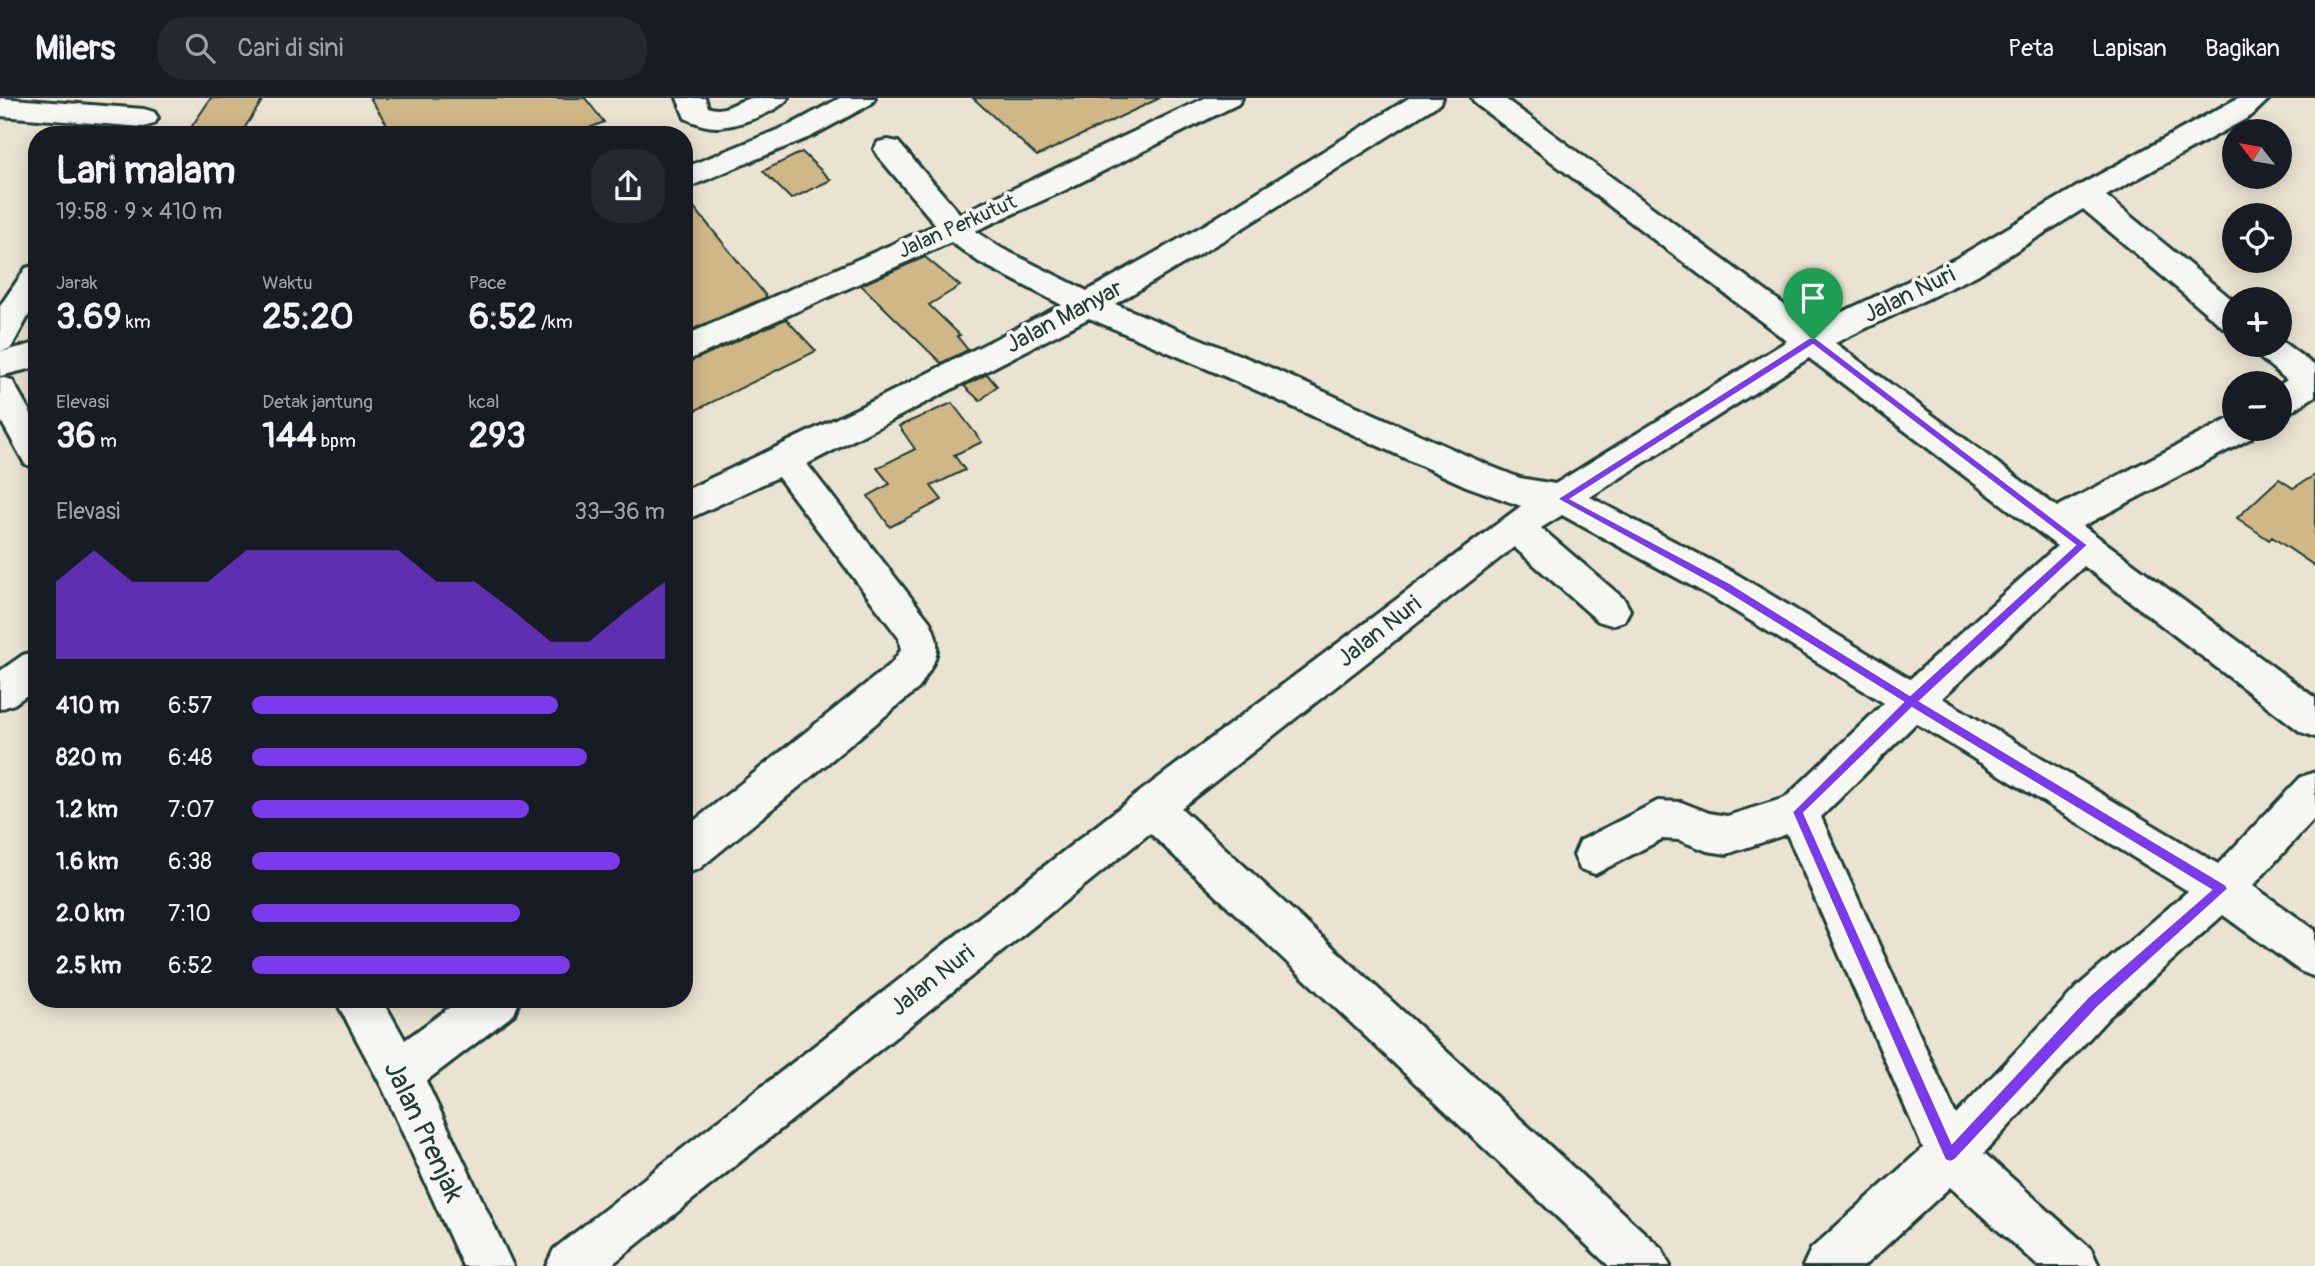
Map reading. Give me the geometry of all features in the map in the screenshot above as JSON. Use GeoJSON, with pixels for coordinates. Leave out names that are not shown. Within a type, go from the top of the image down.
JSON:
{"type":"FeatureCollection","features":[{"type":"Feature","properties":{"kind":"street"},"geometry":{"type":"LineString","coordinates":[[691,98],[695,111],[703,117],[714,119],[724,119],[774,98]]}},
{"type":"Feature","properties":{"kind":"street"},"geometry":{"type":"LineString","coordinates":[[693,175],[802,130],[861,98]]}},
{"type":"Feature","properties":{"kind":"street","name":"Jalan Perkutut"},"geometry":{"type":"LineString","coordinates":[[693,346],[1051,185],[1228,98]]}},
{"type":"Feature","properties":{"kind":"street","name":"Jalan Manyar"},"geometry":{"type":"LineString","coordinates":[[693,503],[785,461],[1088,305],[1274,196],[1429,98]]}},
{"type":"Feature","properties":{"kind":"street"},"geometry":{"type":"LineString","coordinates":[[1486,98],[1813,340],[2315,720]]}},
{"type":"Feature","properties":{"kind":"street","name":"Jalan Nuri"},"geometry":{"type":"LineString","coordinates":[[570,1266],[1151,807],[1515,527],[1813,340],[1966,267],[2085,195],[2241,110],[2256,98]]}},
{"type":"Feature","properties":{"kind":"street"},"geometry":{"type":"LineString","coordinates":[[0,107],[144,117]]}},
{"type":"Feature","properties":{"kind":"street"},"geometry":{"type":"LineString","coordinates":[[888,149],[964,238],[990,256],[1088,305],[1259,377],[1478,476],[1516,491],[1562,499],[1724,586],[2221,889],[2315,956]]}},
{"type":"Feature","properties":{"kind":"street"},"geometry":{"type":"LineString","coordinates":[[2085,195],[2222,309]]}},
{"type":"Feature","properties":{"kind":"street"},"geometry":{"type":"LineString","coordinates":[[0,340],[12,314],[28,290]]}},
{"type":"Feature","properties":{"kind":"street"},"geometry":{"type":"LineString","coordinates":[[0,364],[28,357]]}},
{"type":"Feature","properties":{"kind":"street"},"geometry":{"type":"LineString","coordinates":[[2281,357],[2314,381],[2292,395]]}},
{"type":"Feature","properties":{"kind":"street"},"geometry":{"type":"LineString","coordinates":[[0,389],[28,439]]}},
{"type":"Feature","properties":{"kind":"street"},"geometry":{"type":"LineString","coordinates":[[1595,855],[1658,820],[1681,821],[1707,832],[1727,835],[1798,812],[1911,702],[2070,534],[2089,504],[2222,438]]}},
{"type":"Feature","properties":{"kind":"street"},"geometry":{"type":"LineString","coordinates":[[693,848],[905,676],[920,652],[917,633],[785,461]]}},
{"type":"Feature","properties":{"kind":"street"},"geometry":{"type":"LineString","coordinates":[[1515,527],[1611,610]]}},
{"type":"Feature","properties":{"kind":"street"},"geometry":{"type":"LineString","coordinates":[[0,692],[28,673]]}},
{"type":"Feature","properties":{"kind":"street"},"geometry":{"type":"LineString","coordinates":[[1828,1266],[1950,1155],[2093,1002],[2221,889],[2315,790]]}},
{"type":"Feature","properties":{"kind":"street"},"geometry":{"type":"LineString","coordinates":[[1151,807],[1645,1266]]}},
{"type":"Feature","properties":{"kind":"street"},"geometry":{"type":"LineString","coordinates":[[1798,812],[1950,1155],[2074,1266]]}},
{"type":"Feature","properties":{"kind":"street","name":"Jalan Prenjak"},"geometry":{"type":"LineString","coordinates":[[362,1008],[399,1073],[488,1266]]}},
{"type":"Feature","properties":{"kind":"street"},"geometry":{"type":"LineString","coordinates":[[399,1073],[486,1008]]}},
{"type":"Feature","properties":{"kind":"building"},"geometry":{"type":"Polygon","coordinates":[[[211,98],[264,98],[246,126],[192,126],[211,98]]]}},
{"type":"Feature","properties":{"kind":"building"},"geometry":{"type":"Polygon","coordinates":[[[370,98],[585,98],[604,122],[594,126],[388,126],[370,98]]]}},
{"type":"Feature","properties":{"kind":"building"},"geometry":{"type":"Polygon","coordinates":[[[973,98],[1160,98],[1037,156],[973,98]]]}},
{"type":"Feature","properties":{"kind":"building"},"geometry":{"type":"Polygon","coordinates":[[[802,152],[831,180],[791,199],[763,171],[802,152]]]}},
{"type":"Feature","properties":{"kind":"building"},"geometry":{"type":"Polygon","coordinates":[[[693,206],[767,297],[693,329],[693,206]]]}},
{"type":"Feature","properties":{"kind":"building"},"geometry":{"type":"Polygon","coordinates":[[[925,257],[960,286],[929,305],[960,335],[957,336],[968,350],[941,363],[861,285],[925,257]]]}},
{"type":"Feature","properties":{"kind":"building"},"geometry":{"type":"Polygon","coordinates":[[[786,319],[816,351],[693,412],[693,360],[786,319]]]}},
{"type":"Feature","properties":{"kind":"building"},"geometry":{"type":"Polygon","coordinates":[[[987,374],[997,386],[980,401],[964,386],[987,374]]]}},
{"type":"Feature","properties":{"kind":"building"},"geometry":{"type":"Polygon","coordinates":[[[952,403],[982,442],[954,455],[965,470],[931,486],[942,500],[890,527],[868,496],[890,484],[877,468],[915,449],[899,426],[952,403]]]}},
{"type":"Feature","properties":{"kind":"building"},"geometry":{"type":"Polygon","coordinates":[[[2315,475],[2315,566],[2272,537],[2269,540],[2237,518],[2279,479],[2293,488],[2315,475]]]}},
{"type":"Feature","properties":{"kind":"route"},"geometry":{"type":"LineString","coordinates":[[1813,340],[1562,499],[1724,586],[1911,702],[1798,812],[1950,1155],[2093,1002],[2221,889],[1911,702],[2082,545],[1813,340]]}}]}
